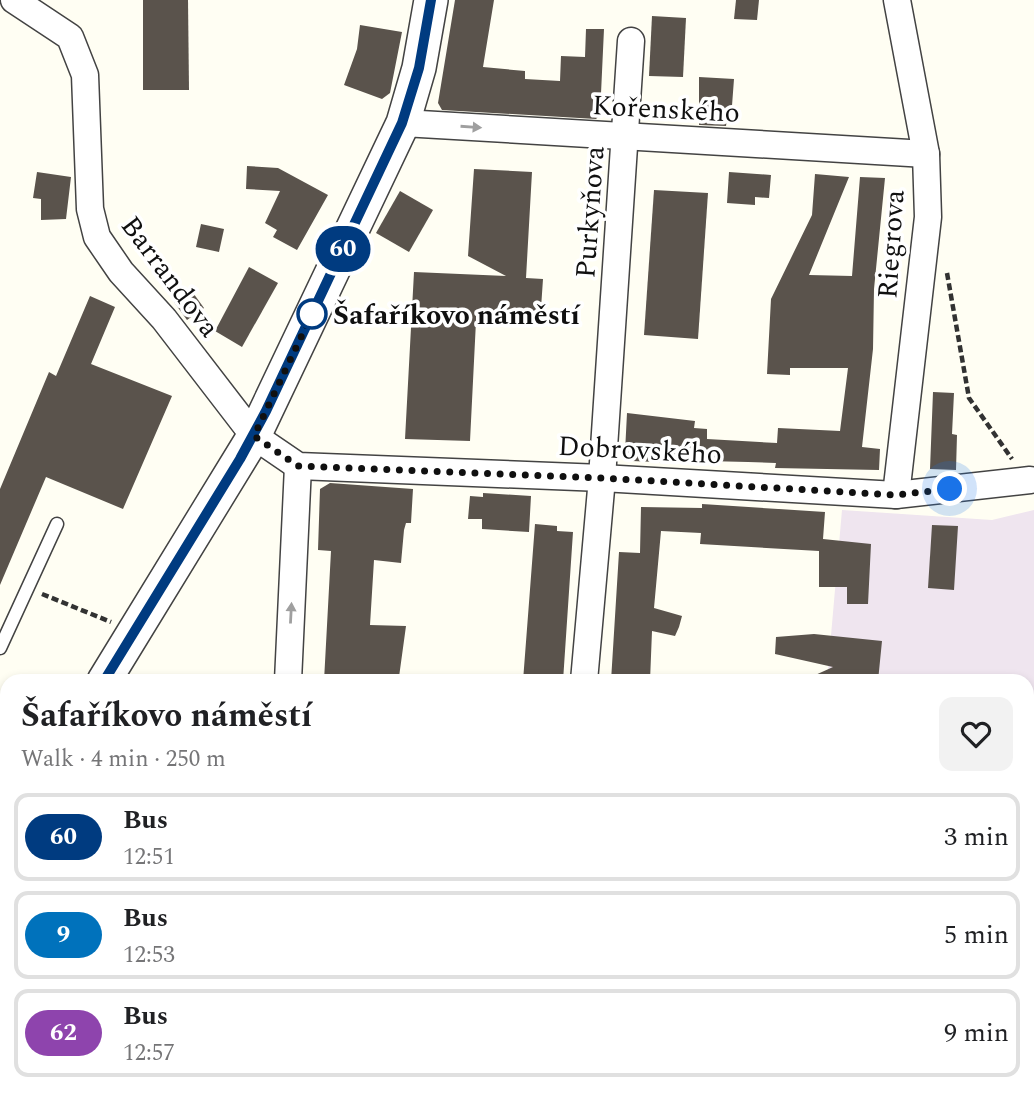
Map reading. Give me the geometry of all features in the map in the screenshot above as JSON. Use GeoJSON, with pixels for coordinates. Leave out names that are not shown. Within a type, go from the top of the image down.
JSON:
{"type":"FeatureCollection","features":[{"type":"Feature","properties":{"kind":"street","name":"Barrandova"},"geometry":{"type":"LineString","coordinates":[[14,0],[70,37],[85,75],[90,209],[97,237],[121,272],[164,319],[254,436]]}},
{"type":"Feature","properties":{"kind":"street"},"geometry":{"type":"LineString","coordinates":[[108,674],[254,436],[402,123],[419,68],[431,0]]}},
{"type":"Feature","properties":{"kind":"street","name":"Riegrova"},"geometry":{"type":"LineString","coordinates":[[896,495],[928,217],[926,154],[897,0]]}},
{"type":"Feature","properties":{"kind":"street","name":"Purkyňova"},"geometry":{"type":"LineString","coordinates":[[585,674],[602,478],[631,41]]}},
{"type":"Feature","properties":{"kind":"street","name":"Kořenského"},"geometry":{"type":"LineString","coordinates":[[402,123],[926,154]]}},
{"type":"Feature","properties":{"kind":"street"},"geometry":{"type":"LineString","coordinates":[[254,436],[298,466],[288,674]]}},
{"type":"Feature","properties":{"kind":"street","name":"Dobrovského"},"geometry":{"type":"LineString","coordinates":[[298,466],[602,478],[896,495],[1030,480]]}},
{"type":"Feature","properties":{"kind":"lane"},"geometry":{"type":"LineString","coordinates":[[0,648],[57,524]]}},
{"type":"Feature","properties":{"kind":"path"},"geometry":{"type":"LineString","coordinates":[[946,268],[969,398],[1001,446],[1030,480]]}},
{"type":"Feature","properties":{"kind":"path"},"geometry":{"type":"LineString","coordinates":[[44,594],[104,619]]}},
{"type":"Feature","properties":{"kind":"shaded area"},"geometry":{"type":"Polygon","coordinates":[[[842,510],[992,520],[1034,510],[1034,674],[828,674],[842,510]]]}},
{"type":"Feature","properties":{"kind":"building"},"geometry":{"type":"Polygon","coordinates":[[[143,0],[188,0],[189,90],[143,90],[143,0]]]}},
{"type":"Feature","properties":{"kind":"building"},"geometry":{"type":"Polygon","coordinates":[[[455,0],[494,0],[483,67],[525,71],[525,79],[560,81],[561,56],[585,57],[586,29],[604,29],[600,115],[596,119],[442,110],[438,103],[455,0]]]}},
{"type":"Feature","properties":{"kind":"building"},"geometry":{"type":"Polygon","coordinates":[[[736,0],[759,0],[757,20],[734,19],[736,0]]]}},
{"type":"Feature","properties":{"kind":"building"},"geometry":{"type":"Polygon","coordinates":[[[652,16],[686,18],[683,77],[649,76],[652,16]]]}},
{"type":"Feature","properties":{"kind":"building"},"geometry":{"type":"Polygon","coordinates":[[[360,25],[402,32],[390,93],[382,99],[344,85],[357,49],[360,25]]]}},
{"type":"Feature","properties":{"kind":"building"},"geometry":{"type":"Polygon","coordinates":[[[699,77],[734,79],[731,119],[727,119],[726,126],[699,125],[699,77]]]}},
{"type":"Feature","properties":{"kind":"building"},"geometry":{"type":"Polygon","coordinates":[[[247,166],[278,168],[328,195],[297,250],[273,237],[277,230],[265,223],[280,191],[246,189],[247,166]]]}},
{"type":"Feature","properties":{"kind":"building"},"geometry":{"type":"Polygon","coordinates":[[[474,169],[532,172],[526,278],[543,279],[540,323],[476,321],[470,441],[405,439],[414,272],[506,276],[468,256],[474,169]]]}},
{"type":"Feature","properties":{"kind":"building"},"geometry":{"type":"Polygon","coordinates":[[[37,172],[71,177],[66,219],[41,220],[41,199],[33,198],[37,172]]]}},
{"type":"Feature","properties":{"kind":"building"},"geometry":{"type":"Polygon","coordinates":[[[729,172],[771,175],[769,198],[755,197],[755,205],[727,203],[729,172]]]}},
{"type":"Feature","properties":{"kind":"building"},"geometry":{"type":"Polygon","coordinates":[[[815,174],[849,177],[809,275],[852,276],[860,177],[885,178],[874,289],[873,349],[862,447],[880,449],[879,470],[775,468],[776,463],[632,461],[625,452],[627,413],[695,421],[694,428],[707,429],[707,439],[777,443],[778,428],[840,431],[848,368],[790,368],[790,375],[767,374],[771,299],[812,215],[815,174]]]}},
{"type":"Feature","properties":{"kind":"building"},"geometry":{"type":"Polygon","coordinates":[[[654,190],[708,193],[698,339],[644,335],[654,190]]]}},
{"type":"Feature","properties":{"kind":"building"},"geometry":{"type":"Polygon","coordinates":[[[400,191],[433,210],[409,252],[376,233],[400,191]]]}},
{"type":"Feature","properties":{"kind":"building"},"geometry":{"type":"Polygon","coordinates":[[[201,224],[224,229],[219,252],[196,247],[201,224]]]}},
{"type":"Feature","properties":{"kind":"building"},"geometry":{"type":"Polygon","coordinates":[[[249,267],[278,283],[242,347],[215,331],[249,267]]]}},
{"type":"Feature","properties":{"kind":"building"},"geometry":{"type":"Polygon","coordinates":[[[191,290],[204,308],[187,320],[174,302],[191,290]]]}},
{"type":"Feature","properties":{"kind":"building"},"geometry":{"type":"Polygon","coordinates":[[[90,296],[115,307],[91,364],[172,396],[123,509],[46,477],[0,585],[0,489],[49,372],[56,376],[90,296]]]}},
{"type":"Feature","properties":{"kind":"building"},"geometry":{"type":"Polygon","coordinates":[[[933,392],[954,393],[952,434],[957,435],[956,470],[930,469],[933,392]]]}},
{"type":"Feature","properties":{"kind":"building"},"geometry":{"type":"Polygon","coordinates":[[[330,483],[413,489],[411,523],[406,523],[404,530],[401,563],[374,560],[370,625],[406,626],[399,674],[324,674],[331,551],[318,550],[320,489],[330,483]]]}},
{"type":"Feature","properties":{"kind":"building"},"geometry":{"type":"Polygon","coordinates":[[[483,493],[531,496],[529,532],[482,529],[482,519],[468,519],[470,496],[483,497],[483,493]]]}},
{"type":"Feature","properties":{"kind":"building"},"geometry":{"type":"Polygon","coordinates":[[[702,504],[825,512],[823,539],[871,544],[868,604],[847,604],[847,587],[819,587],[819,551],[700,544],[701,533],[661,531],[654,608],[682,616],[679,627],[675,636],[652,631],[650,674],[611,674],[619,552],[640,553],[641,507],[702,508],[702,504]]]}},
{"type":"Feature","properties":{"kind":"building"},"geometry":{"type":"Polygon","coordinates":[[[535,524],[557,526],[557,531],[573,532],[563,674],[524,674],[535,524]]]}},
{"type":"Feature","properties":{"kind":"building"},"geometry":{"type":"Polygon","coordinates":[[[932,525],[958,526],[954,590],[928,588],[932,525]]]}},
{"type":"Feature","properties":{"kind":"building"},"geometry":{"type":"Polygon","coordinates":[[[814,634],[882,641],[879,674],[818,674],[833,667],[775,654],[776,637],[814,634]]]}},
{"type":"Feature","properties":{"kind":"bus line","name":"60"},"geometry":{"type":"LineString","coordinates":[[108,674],[254,436],[266,411],[402,123],[419,68],[431,0]]}},
{"type":"Feature","properties":{"kind":"place","name":"Šafaříkovo náměstí"},"geometry":{"type":"Point","coordinates":[312,314]}},
{"type":"Feature","properties":{"kind":"route"},"geometry":{"type":"LineString","coordinates":[[312,314],[254,436],[298,466],[602,478],[896,495],[950,489]]}}]}
